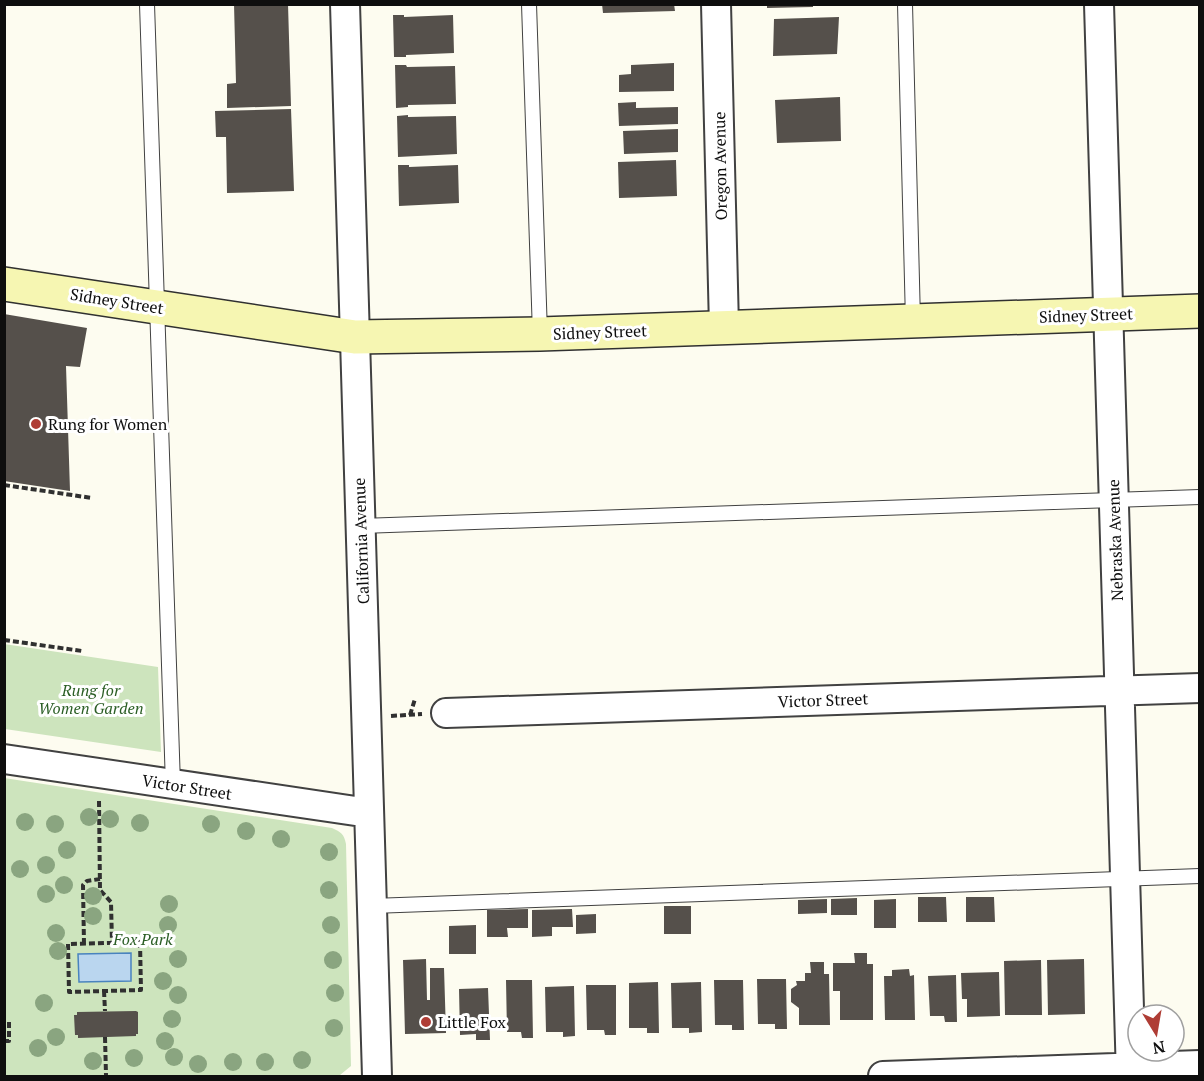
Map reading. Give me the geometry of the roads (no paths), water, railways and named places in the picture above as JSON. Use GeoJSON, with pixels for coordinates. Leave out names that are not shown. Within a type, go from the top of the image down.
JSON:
{"type":"FeatureCollection","features":[{"type":"Feature","properties":{"kind":"street","name":"California Avenue"},"geometry":{"type":"LineString","coordinates":[[345,4],[377,1077]]}},
{"type":"Feature","properties":{"kind":"street","name":"Oregon Avenue"},"geometry":{"type":"LineString","coordinates":[[716,4],[724,327]]}},
{"type":"Feature","properties":{"kind":"street","name":"Nebraska Avenue"},"geometry":{"type":"LineString","coordinates":[[1099,4],[1130,1072]]}},
{"type":"Feature","properties":{"kind":"street","name":"Sidney Street"},"geometry":{"type":"LineString","coordinates":[[4,284],[355,338],[540,334],[1200,311]]}},
{"type":"Feature","properties":{"kind":"street","name":"Victor Street"},"geometry":{"type":"LineString","coordinates":[[446,713],[1200,688]]}},
{"type":"Feature","properties":{"kind":"street","name":"Victor Street"},"geometry":{"type":"LineString","coordinates":[[4,759],[369,813]]}},
{"type":"Feature","properties":{"kind":"street"},"geometry":{"type":"LineString","coordinates":[[883,1077],[1130,1072],[1200,1065]]}},
{"type":"Feature","properties":{"kind":"lane"},"geometry":{"type":"LineString","coordinates":[[147,4],[173,784]]}},
{"type":"Feature","properties":{"kind":"lane"},"geometry":{"type":"LineString","coordinates":[[530,4],[540,334]]}},
{"type":"Feature","properties":{"kind":"lane"},"geometry":{"type":"LineString","coordinates":[[905,4],[913,321]]}},
{"type":"Feature","properties":{"kind":"lane"},"geometry":{"type":"LineString","coordinates":[[361,526],[1200,497]]}},
{"type":"Feature","properties":{"kind":"lane"},"geometry":{"type":"LineString","coordinates":[[372,906],[1200,876]]}},
{"type":"Feature","properties":{"kind":"water"},"geometry":{"type":"Polygon","coordinates":[[[131,953],[131,981],[79,982],[78,954],[131,953]]]}},
{"type":"Feature","properties":{"kind":"place","name":"Rung for Women"},"geometry":{"type":"Point","coordinates":[36,424]}},
{"type":"Feature","properties":{"kind":"place","name":"Little Fox"},"geometry":{"type":"Point","coordinates":[426,1022]}},
{"type":"Feature","properties":{"kind":"park label","name":"Rung for Women Garden"},"geometry":{"type":"Point","coordinates":[91,699]}},
{"type":"Feature","properties":{"kind":"park label","name":"Fox Park"},"geometry":{"type":"Point","coordinates":[143,939]}}]}
